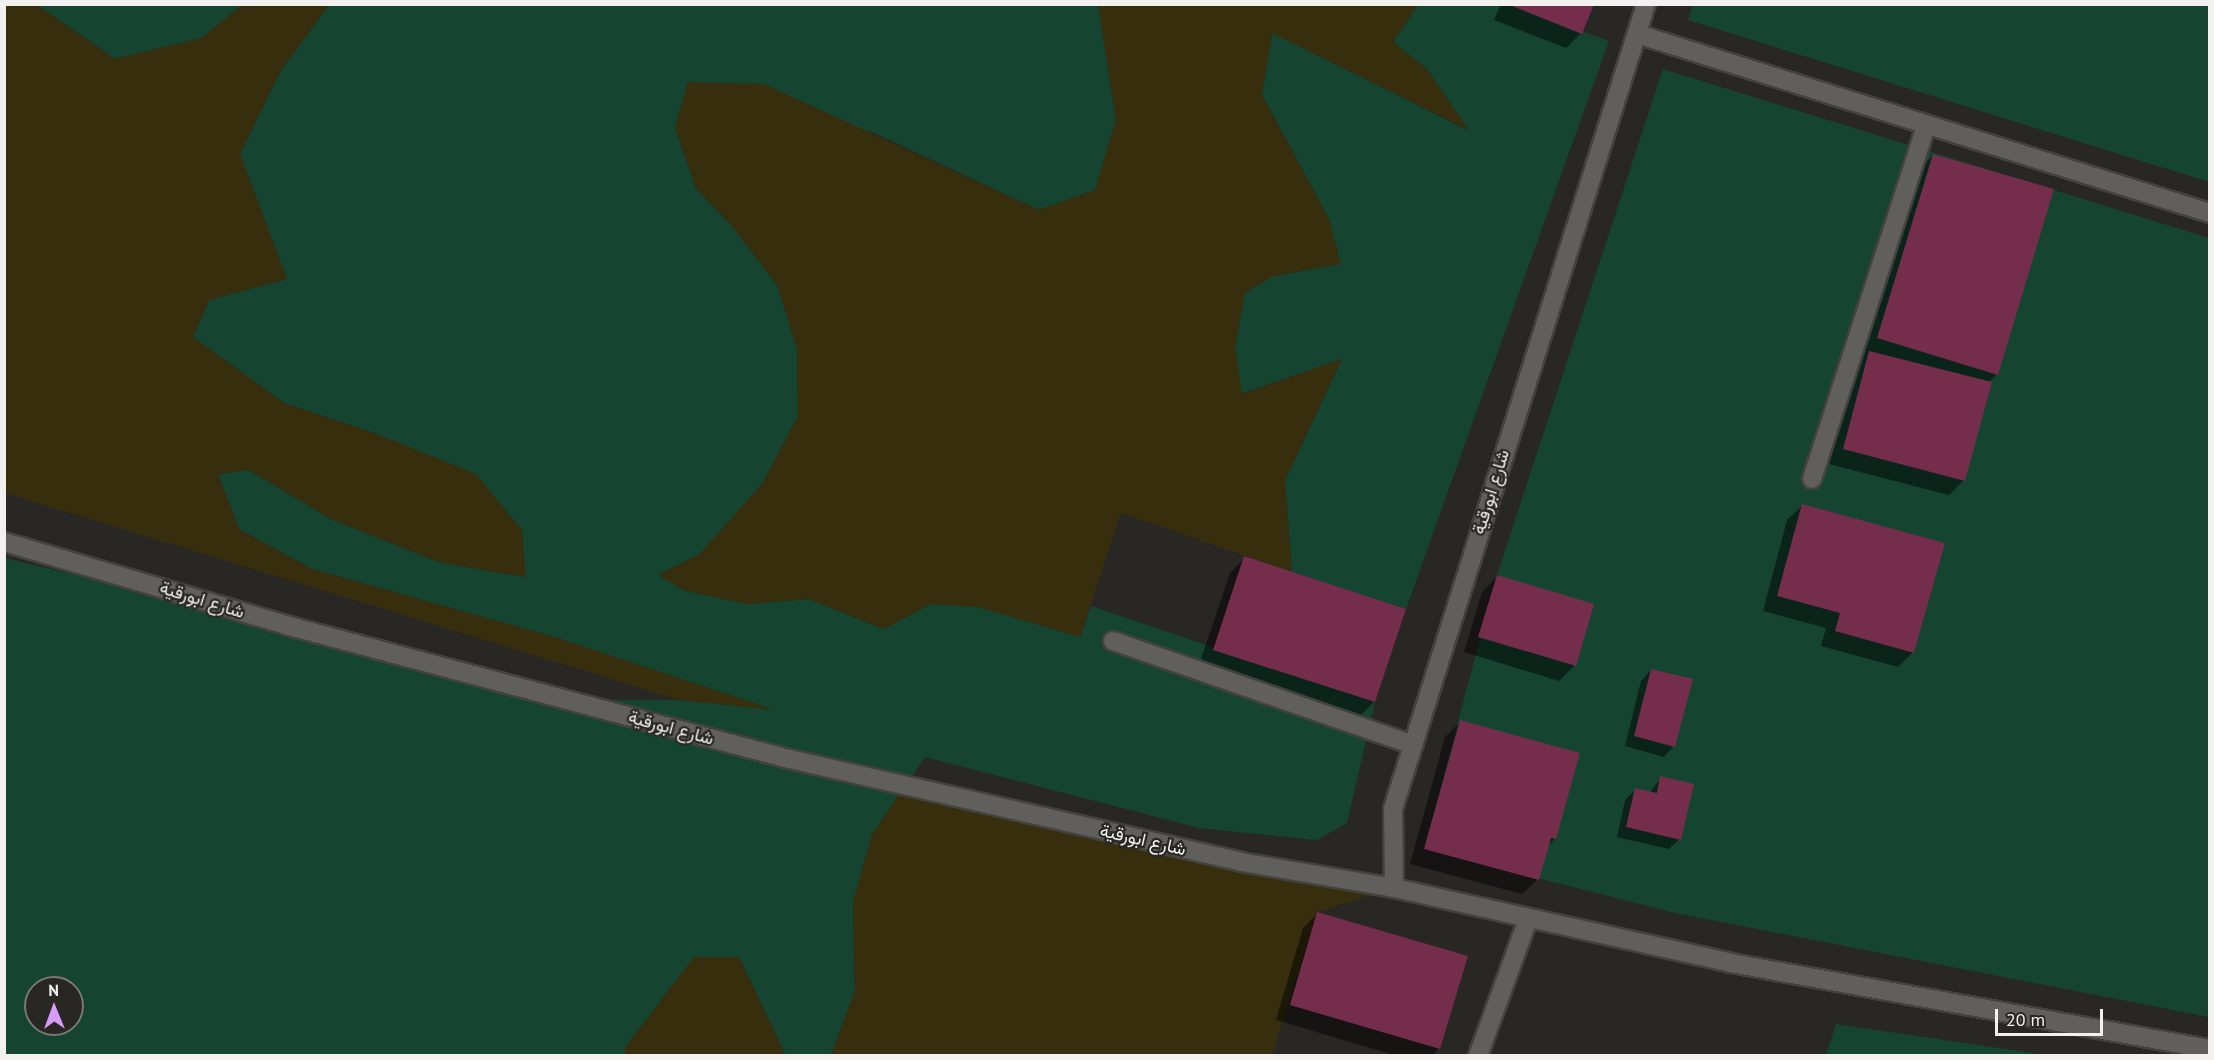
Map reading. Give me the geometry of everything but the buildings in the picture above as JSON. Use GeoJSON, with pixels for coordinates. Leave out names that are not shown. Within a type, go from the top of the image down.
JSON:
{"type":"FeatureCollection","features":[{"type":"Feature","properties":{"kind":"main road","name":"شارع ابورقية"},"geometry":{"type":"LineString","coordinates":[[4,542],[289,626],[789,759],[1241,862],[1394,888],[1394,809],[1646,4]]}},
{"type":"Feature","properties":{"kind":"main road"},"geometry":{"type":"LineString","coordinates":[[1637,34],[2210,213]]}},
{"type":"Feature","properties":{"kind":"main road"},"geometry":{"type":"LineString","coordinates":[[1812,479],[1926,125]]}},
{"type":"Feature","properties":{"kind":"main road"},"geometry":{"type":"LineString","coordinates":[[1113,641],[1413,745]]}},
{"type":"Feature","properties":{"kind":"main road"},"geometry":{"type":"LineString","coordinates":[[1394,888],[1731,963],[2210,1049]]}},
{"type":"Feature","properties":{"kind":"main road"},"geometry":{"type":"LineString","coordinates":[[1478,1056],[1528,919]]}},
{"type":"Feature","properties":{"kind":"green space"},"geometry":{"type":"Polygon","coordinates":[[[1693,4],[2209,5],[2209,182],[1688,20],[1693,4]]]}},
{"type":"Feature","properties":{"kind":"green space"},"geometry":{"type":"Polygon","coordinates":[[[37,5],[242,5],[202,38],[115,59],[37,5]]]}},
{"type":"Feature","properties":{"kind":"green space"},"geometry":{"type":"Polygon","coordinates":[[[329,5],[1098,5],[1116,120],[1095,190],[1039,210],[872,132],[688,82],[675,128],[696,188],[733,227],[777,285],[797,349],[798,416],[763,483],[700,554],[658,575],[686,591],[748,604],[809,599],[883,629],[931,604],[978,606],[1080,637],[1091,606],[1375,702],[1347,823],[1317,840],[1199,828],[925,757],[872,835],[853,902],[855,991],[831,1055],[785,1054],[739,957],[694,957],[625,1048],[625,1055],[5,1056],[5,558],[289,626],[568,700],[680,700],[771,709],[558,638],[312,569],[239,529],[218,474],[249,470],[331,519],[439,562],[526,577],[377,434],[284,403],[193,337],[209,300],[287,279],[240,154],[281,70],[329,5]]]}},
{"type":"Feature","properties":{"kind":"green space"},"geometry":{"type":"Polygon","coordinates":[[[1418,5],[1509,5],[1609,41],[1406,609],[1292,572],[1285,480],[1342,359],[1241,394],[1235,347],[1245,293],[1273,276],[1340,264],[1329,219],[1262,95],[1272,32],[1467,130],[1427,69],[1393,42],[1418,5]]]}},
{"type":"Feature","properties":{"kind":"green space"},"geometry":{"type":"Polygon","coordinates":[[[1663,69],[2209,238],[2209,1017],[1675,913],[1424,849],[1497,575],[1663,69]],[[1819,509],[1777,596],[1840,613],[1835,631],[1914,653],[1944,543],[1819,509]]]}},
{"type":"Feature","properties":{"kind":"green space"},"geometry":{"type":"Polygon","coordinates":[[[1836,1024],[2045,1055],[1826,1055],[1836,1024]]]}},
{"type":"Feature","properties":{"kind":"sand"},"geometry":{"type":"Polygon","coordinates":[[[4,5],[37,5],[115,59],[202,38],[242,5],[329,5],[281,70],[240,154],[287,279],[209,300],[193,337],[284,403],[377,434],[476,474],[522,530],[526,577],[439,562],[331,519],[249,470],[218,474],[239,529],[312,569],[558,638],[775,710],[680,700],[5,493],[4,5]]]}},
{"type":"Feature","properties":{"kind":"sand"},"geometry":{"type":"Polygon","coordinates":[[[1098,5],[1418,5],[1393,42],[1427,69],[1469,130],[1272,33],[1262,95],[1329,219],[1341,264],[1273,276],[1245,293],[1235,347],[1242,394],[1342,359],[1285,480],[1292,572],[1121,513],[1080,637],[978,607],[931,604],[884,629],[809,599],[748,604],[686,591],[658,575],[700,554],[763,483],[798,416],[797,349],[777,285],[733,227],[696,188],[675,127],[688,82],[764,84],[1039,210],[1095,190],[1116,120],[1098,5]]]}},
{"type":"Feature","properties":{"kind":"sand"},"geometry":{"type":"Polygon","coordinates":[[[905,785],[1394,888],[1317,912],[1272,1055],[831,1056],[855,991],[853,902],[872,835],[905,785]]]}},
{"type":"Feature","properties":{"kind":"sand"},"geometry":{"type":"Polygon","coordinates":[[[694,957],[739,957],[785,1054],[792,1055],[625,1055],[625,1048],[694,957]]]}}]}
